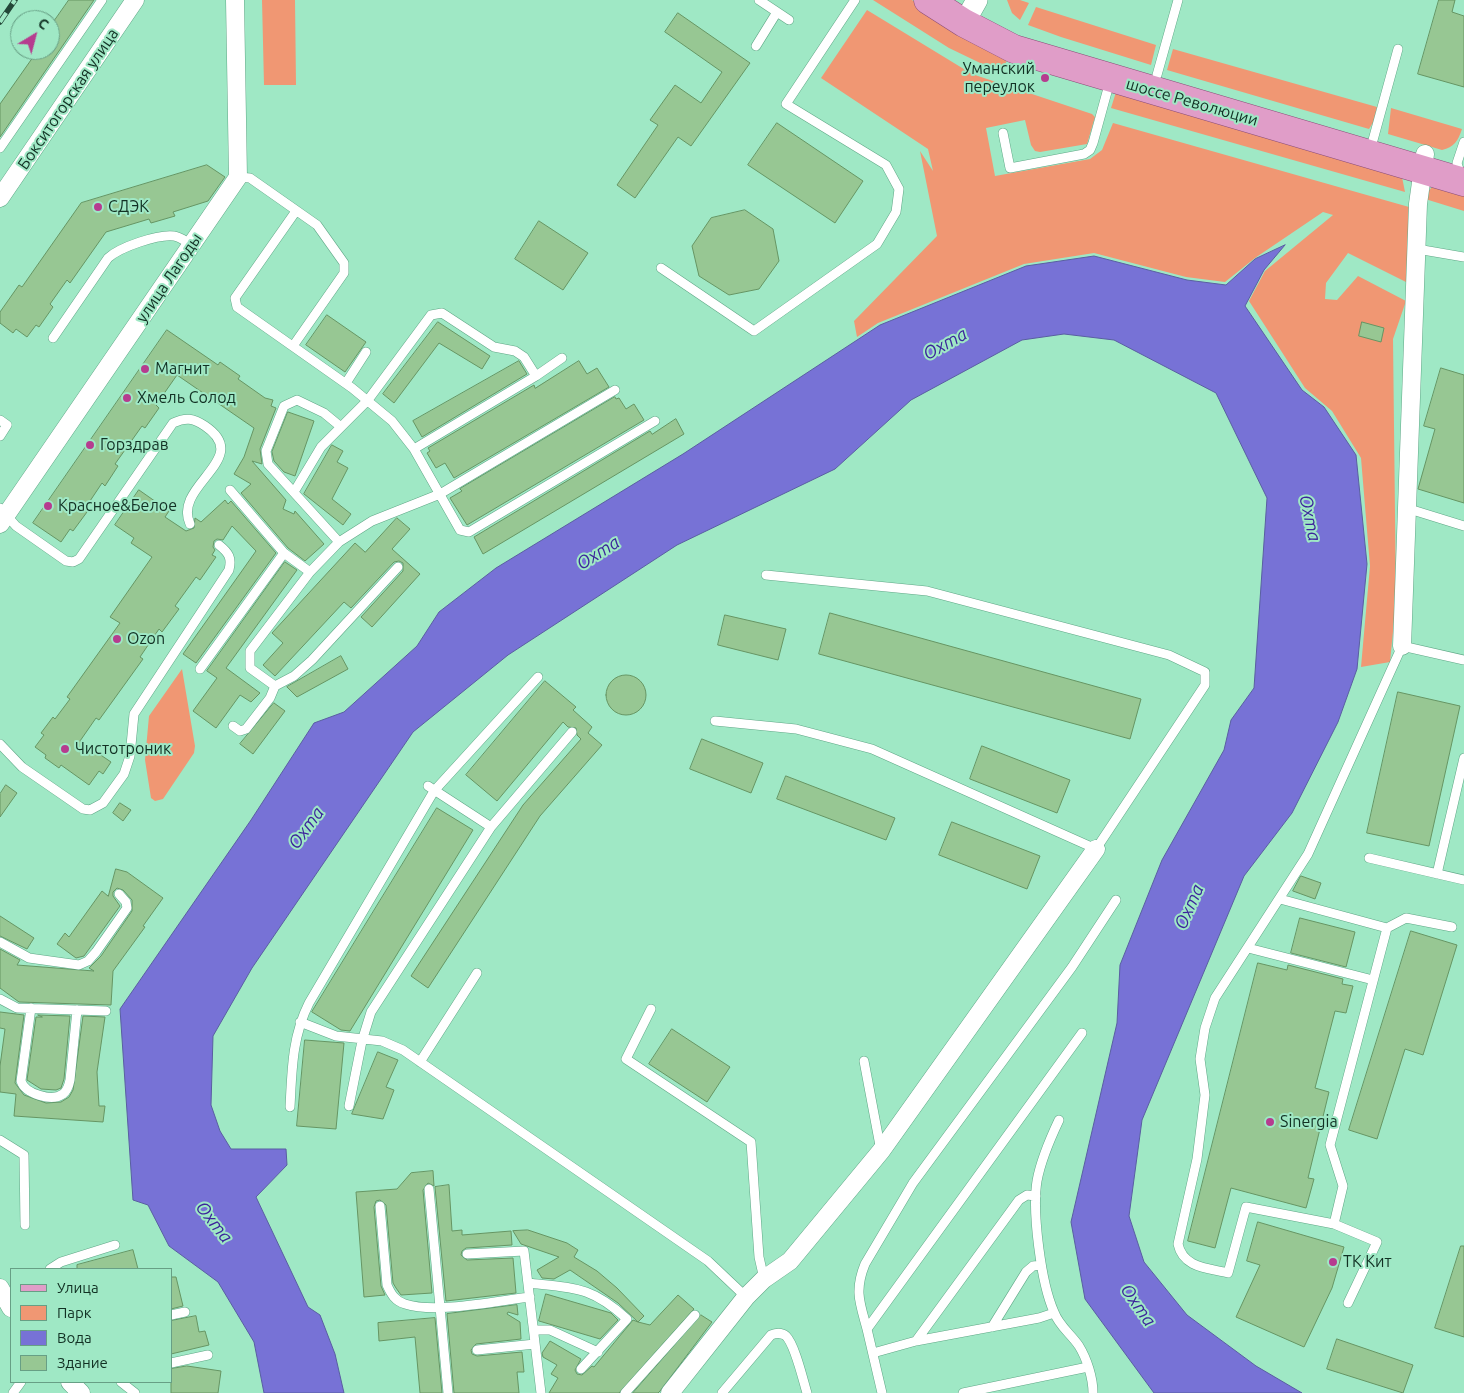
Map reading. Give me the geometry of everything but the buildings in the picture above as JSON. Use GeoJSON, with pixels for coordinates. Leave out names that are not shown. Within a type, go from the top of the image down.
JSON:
{"type":"FeatureCollection","features":[{"type":"Feature","properties":{"kind":"main road","name":"шоссе Революции"},"geometry":{"type":"LineString","coordinates":[[928,0],[967,8],[1019,34],[1157,75],[1371,146],[1423,162],[1463,169]]}},
{"type":"Feature","properties":{"kind":"main road","name":"шоссе Революции"},"geometry":{"type":"LineString","coordinates":[[967,8],[1014,49],[1111,78],[1371,146]]}},
{"type":"Feature","properties":{"kind":"street","name":"Бокситогорская улица"},"geometry":{"type":"LineString","coordinates":[[0,198],[135,0]]}},
{"type":"Feature","properties":{"kind":"street"},"geometry":{"type":"LineString","coordinates":[[235,0],[238,177]]}},
{"type":"Feature","properties":{"kind":"street"},"geometry":{"type":"LineString","coordinates":[[1402,646],[1417,249],[1423,162]]}},
{"type":"Feature","properties":{"kind":"street","name":"улица Лагоды"},"geometry":{"type":"LineString","coordinates":[[2,516],[238,177]]}},
{"type":"Feature","properties":{"kind":"street"},"geometry":{"type":"LineString","coordinates":[[670,1393],[746,1297],[764,1279],[790,1261],[881,1151],[1096,849]]}},
{"type":"Feature","properties":{"kind":"street"},"geometry":{"type":"LineString","coordinates":[[71,1383],[81,1393]]}},
{"type":"Feature","properties":{"kind":"lane"},"geometry":{"type":"LineString","coordinates":[[0,148],[102,0]]}},
{"type":"Feature","properties":{"kind":"lane"},"geometry":{"type":"LineString","coordinates":[[759,0],[789,20]]}},
{"type":"Feature","properties":{"kind":"lane"},"geometry":{"type":"LineString","coordinates":[[662,268],[754,331],[877,244],[896,212],[899,190],[886,165],[786,104],[855,0]]}},
{"type":"Feature","properties":{"kind":"lane"},"geometry":{"type":"LineString","coordinates":[[1157,75],[1178,0]]}},
{"type":"Feature","properties":{"kind":"lane"},"geometry":{"type":"LineString","coordinates":[[756,46],[778,12]]}},
{"type":"Feature","properties":{"kind":"lane"},"geometry":{"type":"LineString","coordinates":[[1371,146],[1398,50]]}},
{"type":"Feature","properties":{"kind":"lane"},"geometry":{"type":"LineString","coordinates":[[1003,133],[1010,168],[1084,154],[1090,150],[1093,143],[1111,78]]}},
{"type":"Feature","properties":{"kind":"lane"},"geometry":{"type":"LineString","coordinates":[[238,177],[250,178],[317,225],[344,264],[344,272],[293,346]]}},
{"type":"Feature","properties":{"kind":"lane"},"geometry":{"type":"LineString","coordinates":[[296,211],[235,298],[237,307],[346,383],[392,421],[414,449],[460,530],[469,532],[655,422]]}},
{"type":"Feature","properties":{"kind":"lane"},"geometry":{"type":"LineString","coordinates":[[53,338],[108,258],[115,251],[165,236],[181,239],[192,245]]}},
{"type":"Feature","properties":{"kind":"lane"},"geometry":{"type":"LineString","coordinates":[[1417,249],[1464,257]]}},
{"type":"Feature","properties":{"kind":"lane"},"geometry":{"type":"LineString","coordinates":[[294,492],[321,447],[368,400],[430,315],[442,313],[494,347],[519,354],[536,376]]}},
{"type":"Feature","properties":{"kind":"lane"},"geometry":{"type":"LineString","coordinates":[[346,383],[366,352]]}},
{"type":"Feature","properties":{"kind":"lane"},"geometry":{"type":"LineString","coordinates":[[414,449],[536,376],[562,358]]}},
{"type":"Feature","properties":{"kind":"lane"},"geometry":{"type":"LineString","coordinates":[[275,686],[250,668],[250,651],[310,572],[339,542],[372,521],[440,494],[615,390]]}},
{"type":"Feature","properties":{"kind":"lane"},"geometry":{"type":"LineString","coordinates":[[339,542],[268,464],[266,451],[284,406],[297,400],[324,412],[341,426]]}},
{"type":"Feature","properties":{"kind":"lane"},"geometry":{"type":"LineString","coordinates":[[2,516],[66,561],[73,562],[79,559],[173,423],[184,418],[196,419],[217,434],[222,444],[221,455],[187,504],[186,515],[190,524]]}},
{"type":"Feature","properties":{"kind":"lane"},"geometry":{"type":"LineString","coordinates":[[0,420],[7,425],[0,436]]}},
{"type":"Feature","properties":{"kind":"lane"},"geometry":{"type":"LineString","coordinates":[[230,490],[284,552],[310,572]]}},
{"type":"Feature","properties":{"kind":"lane"},"geometry":{"type":"LineString","coordinates":[[1406,508],[1464,526]]}},
{"type":"Feature","properties":{"kind":"lane"},"geometry":{"type":"LineString","coordinates":[[0,744],[22,767],[83,809],[90,810],[103,803],[128,766],[134,714],[230,570],[230,556],[219,545]]}},
{"type":"Feature","properties":{"kind":"lane"},"geometry":{"type":"LineString","coordinates":[[200,670],[284,552]]}},
{"type":"Feature","properties":{"kind":"lane"},"geometry":{"type":"LineString","coordinates":[[233,726],[240,731],[246,729],[270,698],[275,686],[294,676],[312,660],[398,567]]}},
{"type":"Feature","properties":{"kind":"lane"},"geometry":{"type":"LineString","coordinates":[[715,721],[796,729],[872,748],[1096,849],[1205,685],[1205,672],[1169,656],[927,591],[766,575]]}},
{"type":"Feature","properties":{"kind":"lane"},"geometry":{"type":"LineString","coordinates":[[1348,1303],[1377,1242],[1334,1224],[1246,1207],[1228,1273],[1188,1263],[1180,1253],[1178,1244],[1197,1159],[1205,1095],[1200,1059],[1205,1028],[1215,998],[1308,854],[1402,646],[1464,660]]}},
{"type":"Feature","properties":{"kind":"lane"},"geometry":{"type":"LineString","coordinates":[[290,1107],[294,1044],[300,1022],[431,789],[538,677]]}},
{"type":"Feature","properties":{"kind":"lane"},"geometry":{"type":"LineString","coordinates":[[350,1106],[362,1041],[372,1012],[491,827],[572,732]]}},
{"type":"Feature","properties":{"kind":"lane"},"geometry":{"type":"LineString","coordinates":[[1437,874],[1464,758]]}},
{"type":"Feature","properties":{"kind":"lane"},"geometry":{"type":"LineString","coordinates":[[431,789],[491,827]]}},
{"type":"Feature","properties":{"kind":"lane"},"geometry":{"type":"LineString","coordinates":[[1368,858],[1464,880]]}},
{"type":"Feature","properties":{"kind":"lane"},"geometry":{"type":"LineString","coordinates":[[0,942],[29,958],[79,965],[88,961],[96,952],[127,908],[126,902],[119,894]]}},
{"type":"Feature","properties":{"kind":"lane"},"geometry":{"type":"LineString","coordinates":[[882,1393],[857,1294],[859,1278],[865,1264],[913,1184],[1072,967],[1116,900]]}},
{"type":"Feature","properties":{"kind":"lane"},"geometry":{"type":"LineString","coordinates":[[1280,900],[1387,928],[1406,918],[1452,927]]}},
{"type":"Feature","properties":{"kind":"lane"},"geometry":{"type":"LineString","coordinates":[[1334,1224],[1343,1186],[1330,1145],[1387,928]]}},
{"type":"Feature","properties":{"kind":"lane"},"geometry":{"type":"LineString","coordinates":[[1248,948],[1373,980]]}},
{"type":"Feature","properties":{"kind":"lane"},"geometry":{"type":"LineString","coordinates":[[420,1062],[477,973]]}},
{"type":"Feature","properties":{"kind":"lane"},"geometry":{"type":"LineString","coordinates":[[0,999],[18,1008],[106,1011]]}},
{"type":"Feature","properties":{"kind":"lane"},"geometry":{"type":"LineString","coordinates":[[31,1008],[21,1082],[23,1088],[28,1092],[56,1097],[63,1094],[68,1088],[70,1080],[77,1010]]}},
{"type":"Feature","properties":{"kind":"lane"},"geometry":{"type":"LineString","coordinates":[[652,1009],[626,1059],[751,1142],[759,1257],[764,1279]]}},
{"type":"Feature","properties":{"kind":"lane"},"geometry":{"type":"LineString","coordinates":[[300,1022],[318,1031],[362,1041],[382,1041],[403,1050],[708,1262],[746,1297]]}},
{"type":"Feature","properties":{"kind":"lane"},"geometry":{"type":"LineString","coordinates":[[867,1329],[1082,1033]]}},
{"type":"Feature","properties":{"kind":"lane"},"geometry":{"type":"LineString","coordinates":[[864,1061],[881,1151]]}},
{"type":"Feature","properties":{"kind":"lane"},"geometry":{"type":"LineString","coordinates":[[1059,1120],[1044,1152],[1037,1180],[1036,1196],[1041,1265],[1054,1313],[1079,1346],[1093,1383],[1093,1393]]}},
{"type":"Feature","properties":{"kind":"lane"},"geometry":{"type":"LineString","coordinates":[[0,1140],[24,1155],[25,1224]]}},
{"type":"Feature","properties":{"kind":"lane"},"geometry":{"type":"LineString","coordinates":[[429,1189],[438,1307],[448,1393]]}},
{"type":"Feature","properties":{"kind":"lane"},"geometry":{"type":"LineString","coordinates":[[916,1340],[1019,1200],[1027,1196],[1036,1196]]}},
{"type":"Feature","properties":{"kind":"lane"},"geometry":{"type":"LineString","coordinates":[[380,1206],[387,1285],[392,1297],[405,1304],[438,1307],[530,1297]]}},
{"type":"Feature","properties":{"kind":"lane"},"geometry":{"type":"LineString","coordinates":[[51,1268],[60,1262],[115,1245]]}},
{"type":"Feature","properties":{"kind":"lane"},"geometry":{"type":"LineString","coordinates":[[467,1254],[524,1251],[541,1393]]}},
{"type":"Feature","properties":{"kind":"lane"},"geometry":{"type":"LineString","coordinates":[[992,1327],[1026,1272],[1033,1266],[1041,1265]]}},
{"type":"Feature","properties":{"kind":"lane"},"geometry":{"type":"LineString","coordinates":[[528,1283],[577,1289],[596,1295],[627,1320],[581,1369]]}},
{"type":"Feature","properties":{"kind":"lane"},"geometry":{"type":"LineString","coordinates":[[172,1315],[185,1312]]}},
{"type":"Feature","properties":{"kind":"lane"},"geometry":{"type":"LineString","coordinates":[[873,1353],[916,1340],[1039,1318],[1054,1313]]}},
{"type":"Feature","properties":{"kind":"lane"},"geometry":{"type":"LineString","coordinates":[[626,1393],[695,1315]]}},
{"type":"Feature","properties":{"kind":"lane"},"geometry":{"type":"LineString","coordinates":[[534,1330],[550,1330],[598,1352]]}},
{"type":"Feature","properties":{"kind":"lane"},"geometry":{"type":"LineString","coordinates":[[722,1393],[771,1335],[777,1333],[785,1335],[790,1342],[807,1393]]}},
{"type":"Feature","properties":{"kind":"lane"},"geometry":{"type":"LineString","coordinates":[[476,1350],[535,1344]]}},
{"type":"Feature","properties":{"kind":"lane"},"geometry":{"type":"LineString","coordinates":[[172,1363],[208,1355]]}},
{"type":"Feature","properties":{"kind":"lane"},"geometry":{"type":"LineString","coordinates":[[963,1393],[1088,1367]]}},
{"type":"Feature","properties":{"kind":"lane"},"geometry":{"type":"LineString","coordinates":[[123,1383],[135,1393]]}},
{"type":"Feature","properties":{"kind":"green space"},"geometry":{"type":"Polygon","coordinates":[[[262,0],[295,0],[296,85],[264,85],[262,0]]]}},
{"type":"Feature","properties":{"kind":"green space"},"geometry":{"type":"Polygon","coordinates":[[[873,0],[912,0],[959,31],[1009,56],[1001,73],[949,48],[873,0]]]}},
{"type":"Feature","properties":{"kind":"green space"},"geometry":{"type":"Polygon","coordinates":[[[1007,0],[1020,0],[1029,3],[1020,20],[1012,13],[1007,0]]]}},
{"type":"Feature","properties":{"kind":"green space"},"geometry":{"type":"Polygon","coordinates":[[[1036,7],[1156,45],[1151,65],[1028,25],[1036,7]]]}},
{"type":"Feature","properties":{"kind":"green space"},"geometry":{"type":"Polygon","coordinates":[[[867,10],[972,74],[1092,114],[1095,117],[1087,144],[1040,152],[1035,151],[1031,145],[1025,120],[986,128],[995,176],[1090,159],[1102,150],[1113,123],[1409,207],[1408,283],[1348,253],[1326,283],[1325,299],[1337,300],[1358,276],[1406,301],[1393,339],[1396,601],[1390,662],[1361,667],[1370,566],[1361,458],[1332,411],[1305,388],[1249,301],[1265,271],[1333,215],[1323,212],[1255,258],[1225,282],[1186,277],[1094,253],[1024,264],[878,323],[857,337],[854,321],[937,236],[920,151],[933,171],[928,149],[821,78],[867,10]]]}},
{"type":"Feature","properties":{"kind":"green space"},"geometry":{"type":"Polygon","coordinates":[[[1173,49],[1377,107],[1374,121],[1369,129],[1167,70],[1173,49]]]}},
{"type":"Feature","properties":{"kind":"green space"},"geometry":{"type":"Polygon","coordinates":[[[1116,92],[1402,177],[1405,192],[1111,108],[1116,92]]]}},
{"type":"Feature","properties":{"kind":"green space"},"geometry":{"type":"Polygon","coordinates":[[[1391,108],[1462,129],[1455,143],[1442,150],[1388,134],[1391,108]]]}},
{"type":"Feature","properties":{"kind":"green space"},"geometry":{"type":"Polygon","coordinates":[[[1433,186],[1464,190],[1464,211],[1422,198],[1433,186]]]}},
{"type":"Feature","properties":{"kind":"green space"},"geometry":{"type":"Polygon","coordinates":[[[182,669],[195,746],[194,753],[163,799],[155,801],[151,798],[145,760],[149,716],[182,669]]]}},
{"type":"Feature","properties":{"kind":"water","name":"Охта"},"geometry":{"type":"Polygon","coordinates":[[[1285,245],[1264,270],[1245,306],[1302,390],[1324,407],[1356,455],[1367,564],[1357,669],[1338,722],[1292,813],[1244,876],[1142,1120],[1129,1216],[1144,1262],[1187,1315],[1256,1366],[1302,1393],[1154,1393],[1085,1299],[1071,1222],[1117,1023],[1120,965],[1162,860],[1224,750],[1231,720],[1254,688],[1267,498],[1216,393],[1114,340],[1064,334],[1022,340],[911,400],[835,469],[677,545],[508,655],[413,732],[252,968],[213,1036],[211,1105],[220,1131],[231,1149],[286,1149],[287,1165],[256,1197],[308,1307],[320,1315],[335,1354],[344,1393],[264,1393],[254,1342],[218,1282],[169,1246],[148,1205],[133,1200],[120,1009],[251,820],[314,723],[344,712],[417,646],[439,612],[496,568],[683,454],[880,325],[1026,266],[1094,256],[1187,280],[1226,285],[1255,259],[1285,245]]]}},
{"type":"Feature","properties":{"kind":"railway"},"geometry":{"type":"LineString","coordinates":[[0,22],[15,0]]}},
{"type":"Feature","properties":{"kind":"place","name":"Уманский переулок"},"geometry":{"type":"Point","coordinates":[1045,78]}},
{"type":"Feature","properties":{"kind":"place","name":"СДЭК"},"geometry":{"type":"Point","coordinates":[98,207]}},
{"type":"Feature","properties":{"kind":"place","name":"Магнит"},"geometry":{"type":"Point","coordinates":[145,369]}},
{"type":"Feature","properties":{"kind":"place","name":"Хмель Солод"},"geometry":{"type":"Point","coordinates":[127,398]}},
{"type":"Feature","properties":{"kind":"place","name":"Горздрав"},"geometry":{"type":"Point","coordinates":[90,445]}},
{"type":"Feature","properties":{"kind":"place","name":"Красное&Белое"},"geometry":{"type":"Point","coordinates":[48,506]}},
{"type":"Feature","properties":{"kind":"place","name":"Ozon"},"geometry":{"type":"Point","coordinates":[117,639]}},
{"type":"Feature","properties":{"kind":"place","name":"Чистотроник"},"geometry":{"type":"Point","coordinates":[65,749]}},
{"type":"Feature","properties":{"kind":"place","name":"Sinergia"},"geometry":{"type":"Point","coordinates":[1270,1122]}},
{"type":"Feature","properties":{"kind":"place","name":"ТК Кит"},"geometry":{"type":"Point","coordinates":[1333,1262]}}]}
